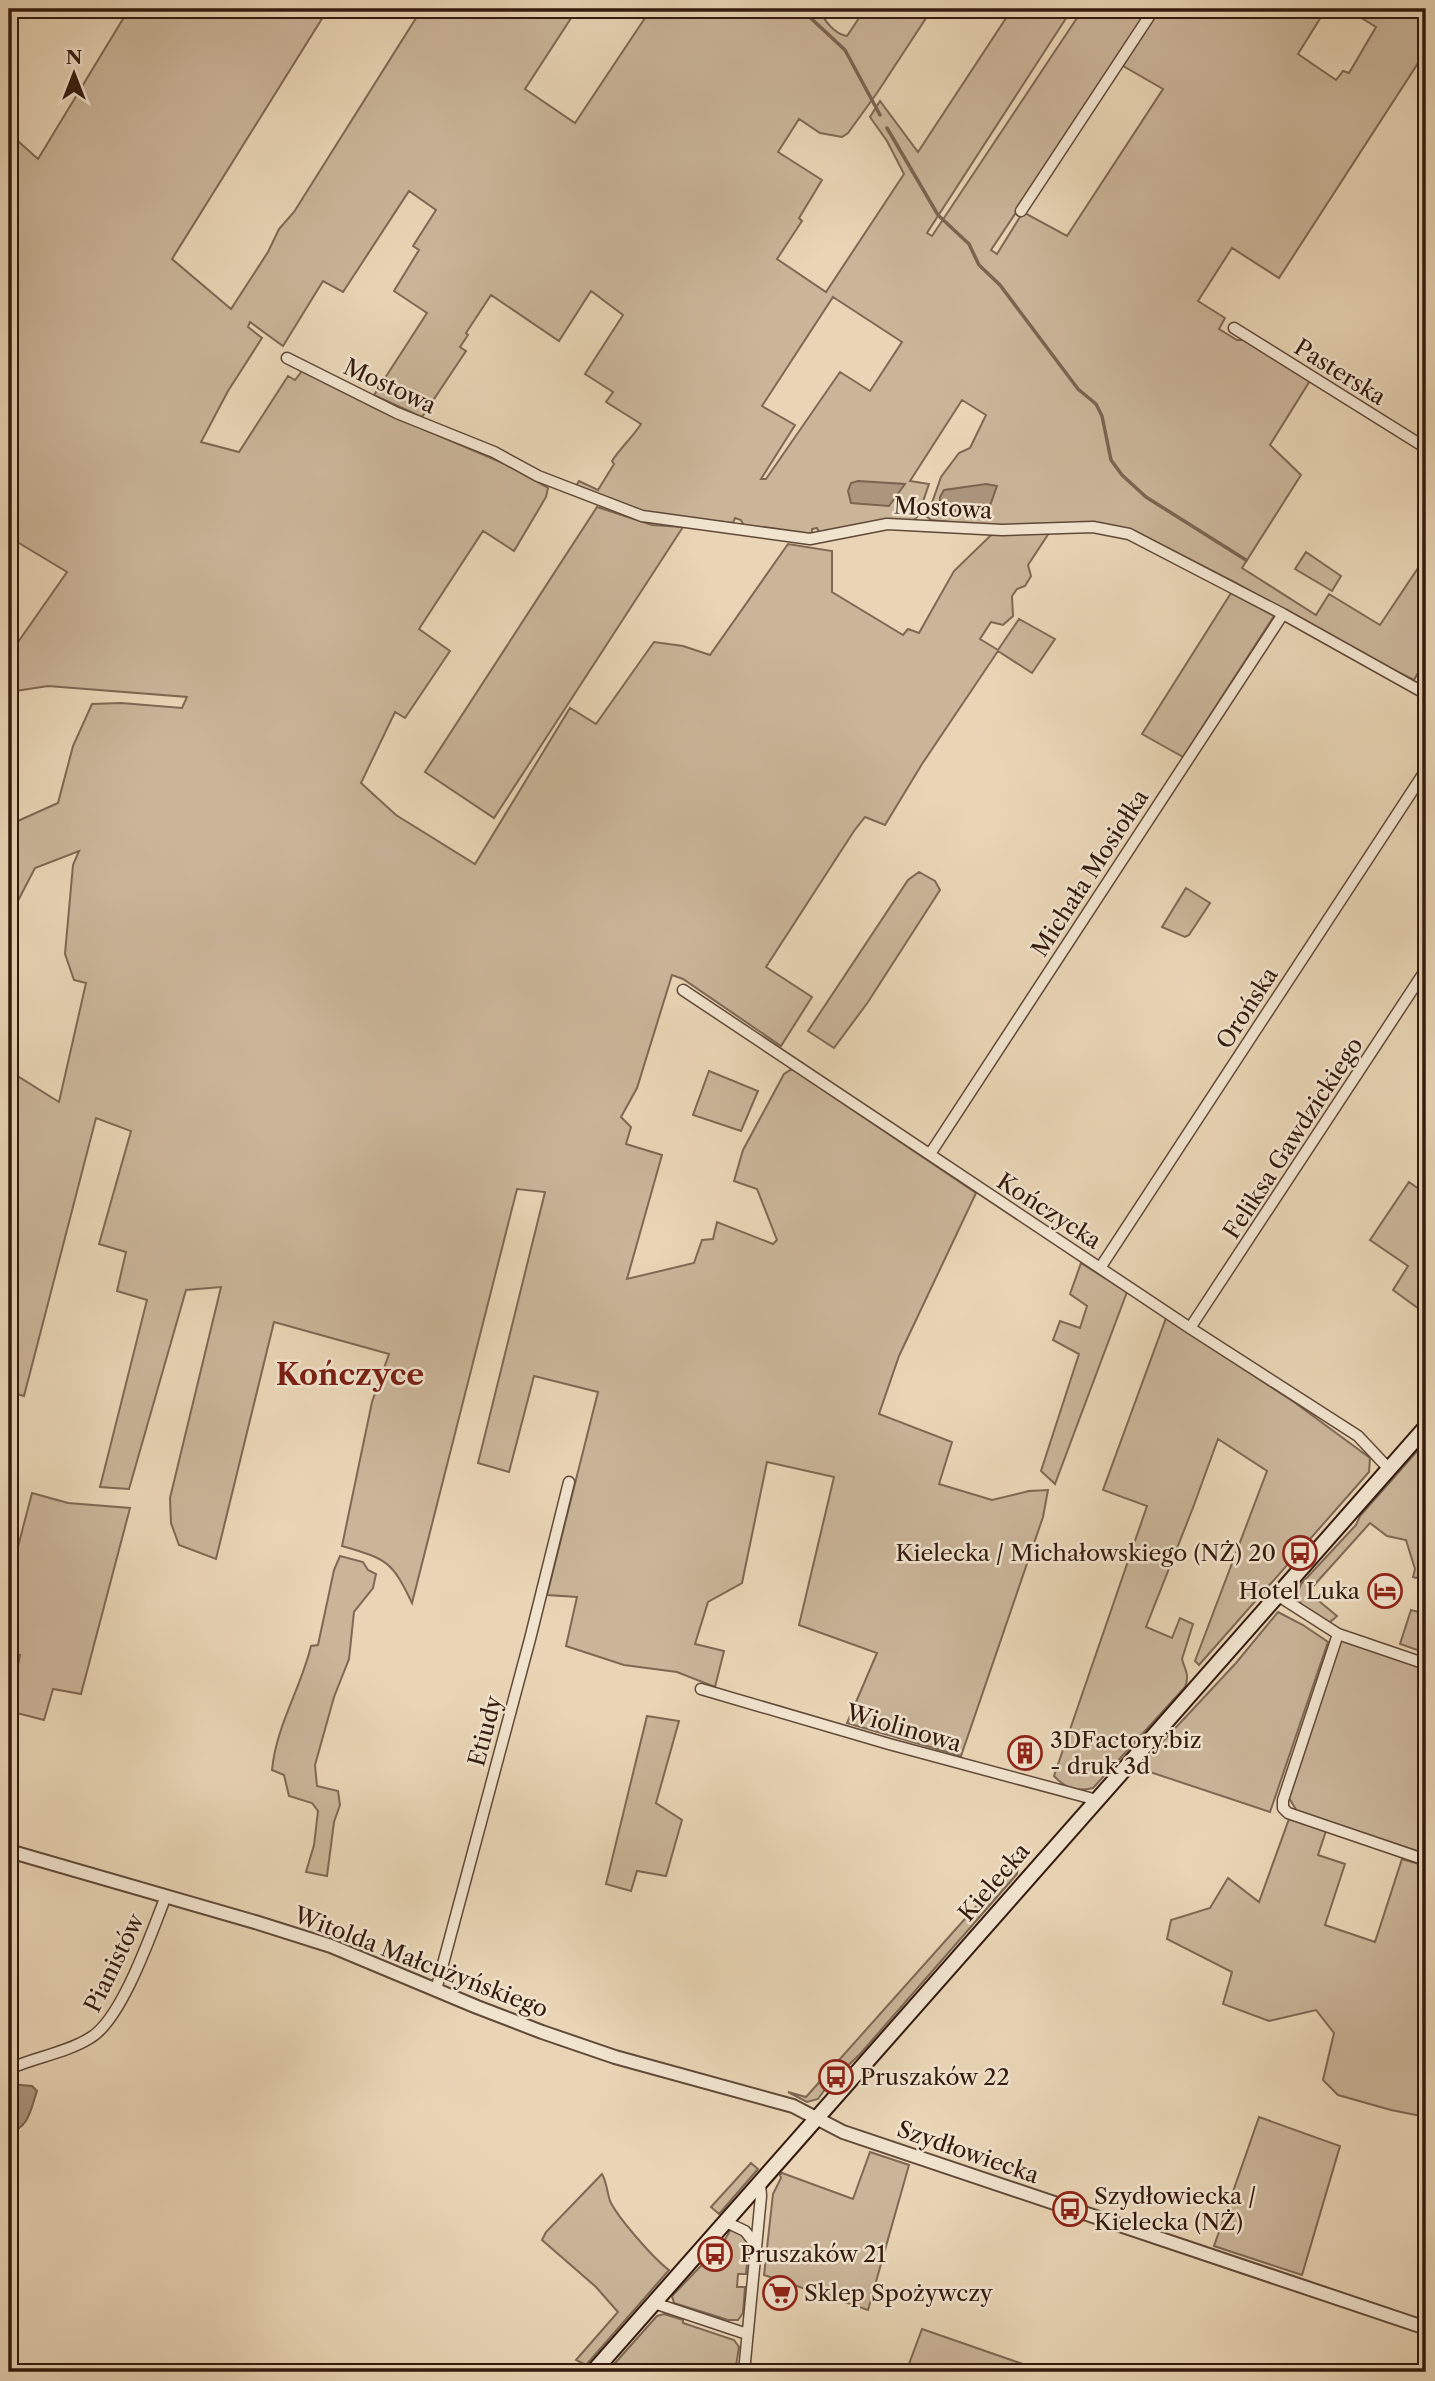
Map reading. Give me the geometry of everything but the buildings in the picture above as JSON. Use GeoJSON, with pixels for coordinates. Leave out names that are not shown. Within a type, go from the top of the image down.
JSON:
{"type":"FeatureCollection","features":[{"type":"Feature","properties":{"kind":"main road","name":"Kielecka"},"geometry":{"type":"LineString","coordinates":[[595,2370],[1426,1427]]}},
{"type":"Feature","properties":{"kind":"street"},"geometry":{"type":"LineString","coordinates":[[1021,211],[1154,9]]}},
{"type":"Feature","properties":{"kind":"street","name":"Pasterska"},"geometry":{"type":"LineString","coordinates":[[1234,328],[1426,448]]}},
{"type":"Feature","properties":{"kind":"street","name":"Mostowa"},"geometry":{"type":"LineString","coordinates":[[287,358],[397,413],[485,448],[538,476],[632,514],[779,537],[810,539],[887,524],[1002,530],[1105,528],[1138,537],[1426,694]]}},
{"type":"Feature","properties":{"kind":"street","name":"Michała Mosiołka"},"geometry":{"type":"LineString","coordinates":[[930,1154],[1283,614]]}},
{"type":"Feature","properties":{"kind":"street","name":"Orońska"},"geometry":{"type":"LineString","coordinates":[[1100,1268],[1426,770]]}},
{"type":"Feature","properties":{"kind":"street","name":"Feliksa Gawdzickiego"},"geometry":{"type":"LineString","coordinates":[[1190,1328],[1426,969]]}},
{"type":"Feature","properties":{"kind":"street","name":"Kończycka"},"geometry":{"type":"LineString","coordinates":[[683,989],[1190,1328],[1357,1436],[1389,1469]]}},
{"type":"Feature","properties":{"kind":"street","name":"Etiudy"},"geometry":{"type":"LineString","coordinates":[[436,1990],[569,1482]]}},
{"type":"Feature","properties":{"kind":"street"},"geometry":{"type":"LineString","coordinates":[[1277,1595],[1338,1634],[1426,1664]]}},
{"type":"Feature","properties":{"kind":"street"},"geometry":{"type":"LineString","coordinates":[[1338,1634],[1283,1800],[1283,1808],[1288,1813],[1426,1860]]}},
{"type":"Feature","properties":{"kind":"street","name":"Wiolinowa"},"geometry":{"type":"LineString","coordinates":[[701,1689],[889,1744],[1097,1800]]}},
{"type":"Feature","properties":{"kind":"street","name":"Witolda Małcużyńskiego"},"geometry":{"type":"LineString","coordinates":[[9,1851],[331,1946],[542,2032],[615,2057],[793,2106],[816,2120]]}},
{"type":"Feature","properties":{"kind":"street","name":"Pianistów"},"geometry":{"type":"LineString","coordinates":[[9,2069],[89,2039],[103,2029],[143,1953],[166,1896]]}},
{"type":"Feature","properties":{"kind":"street","name":"Szydłowiecka"},"geometry":{"type":"LineString","coordinates":[[816,2120],[843,2132],[971,2176],[1426,2328]]}},
{"type":"Feature","properties":{"kind":"street"},"geometry":{"type":"LineString","coordinates":[[744,2372],[760,2183]]}},
{"type":"Feature","properties":{"kind":"street"},"geometry":{"type":"LineString","coordinates":[[726,2222],[745,2231],[756,2245]]}},
{"type":"Feature","properties":{"kind":"street"},"geometry":{"type":"LineString","coordinates":[[654,2303],[747,2334]]}},
{"type":"Feature","properties":{"kind":"shaded area"},"geometry":{"type":"Polygon","coordinates":[[[129,9],[328,9],[172,259],[231,309],[268,252],[279,229],[294,212],[416,18],[401,9],[577,9],[525,89],[575,123],[651,9],[819,9],[830,26],[847,36],[865,9],[932,9],[848,133],[842,137],[820,133],[799,119],[778,152],[822,180],[799,218],[802,221],[777,259],[826,292],[904,174],[887,141],[870,117],[880,101],[918,152],[1012,9],[1072,9],[927,233],[932,236],[1083,9],[1151,9],[991,250],[997,254],[1023,212],[1067,236],[1163,89],[1123,66],[1158,9],[1326,9],[1298,54],[1336,80],[1343,71],[1349,73],[1376,27],[1347,9],[1426,9],[1426,61],[1424,54],[1279,278],[1232,248],[1198,301],[1225,318],[1219,329],[1237,340],[1247,340],[1311,379],[1270,445],[1301,475],[1242,568],[1316,615],[1329,594],[1380,625],[1426,556],[1426,686],[1422,683],[1425,678],[1418,673],[1414,680],[1365,656],[1236,583],[1133,530],[1082,523],[997,526],[931,520],[927,517],[941,477],[959,453],[970,448],[986,415],[962,400],[910,481],[929,484],[918,516],[913,521],[877,521],[820,535],[817,528],[812,529],[812,535],[744,526],[741,520],[735,518],[733,523],[643,513],[576,486],[579,481],[598,490],[614,464],[612,461],[641,424],[606,402],[613,392],[585,374],[623,315],[591,291],[559,341],[491,295],[466,333],[468,335],[460,347],[466,351],[422,417],[374,395],[427,313],[394,291],[419,250],[413,246],[436,210],[409,191],[343,292],[323,281],[283,346],[250,322],[248,327],[262,338],[228,391],[201,442],[239,452],[288,376],[295,380],[302,371],[381,411],[505,464],[548,488],[546,497],[514,551],[483,531],[419,629],[450,651],[405,718],[395,712],[361,783],[396,815],[475,864],[570,708],[596,724],[654,642],[683,646],[710,655],[788,544],[832,551],[832,592],[903,635],[908,629],[919,633],[954,571],[990,536],[1049,533],[1028,565],[1031,576],[1025,586],[1017,589],[1012,596],[1013,616],[1003,625],[991,622],[980,639],[998,650],[1019,619],[1055,639],[1032,673],[998,651],[922,764],[885,825],[865,817],[854,831],[766,967],[812,997],[781,1046],[683,979],[672,975],[637,1088],[621,1117],[631,1127],[626,1144],[662,1155],[627,1279],[694,1263],[702,1240],[713,1239],[717,1222],[773,1244],[777,1240],[757,1189],[734,1181],[743,1150],[784,1074],[792,1069],[976,1193],[899,1356],[879,1414],[952,1442],[939,1484],[992,1500],[1029,1491],[1048,1490],[1043,1517],[961,1756],[847,1723],[877,1653],[799,1625],[834,1477],[767,1462],[742,1583],[708,1602],[695,1644],[724,1651],[715,1687],[677,1672],[624,1665],[566,1646],[577,1597],[547,1595],[598,1392],[534,1376],[509,1472],[478,1463],[545,1192],[517,1189],[412,1603],[399,1578],[386,1564],[369,1554],[342,1546],[372,1402],[389,1354],[274,1322],[216,1559],[179,1545],[171,1523],[170,1498],[221,1287],[186,1290],[129,1489],[100,1487],[147,1300],[117,1291],[126,1252],[99,1244],[131,1131],[96,1118],[24,1396],[9,1392],[9,1076],[19,1077],[59,1102],[86,983],[74,980],[65,954],[73,865],[79,851],[35,868],[9,918],[9,825],[58,803],[73,746],[92,704],[121,703],[182,708],[187,697],[48,686],[9,692],[9,655],[67,572],[9,537],[9,133],[38,159],[129,9]],[[833,297],[762,406],[795,425],[761,479],[766,479],[840,372],[870,391],[902,342],[833,297]]]}},
{"type":"Feature","properties":{"kind":"shaded area"},"geometry":{"type":"Polygon","coordinates":[[[858,481],[905,484],[889,506],[851,503],[848,491],[851,483],[858,481]]]}},
{"type":"Feature","properties":{"kind":"shaded area"},"geometry":{"type":"Polygon","coordinates":[[[986,484],[997,486],[987,514],[940,509],[940,497],[944,490],[986,484]]]}},
{"type":"Feature","properties":{"kind":"shaded area"},"geometry":{"type":"Polygon","coordinates":[[[597,507],[652,525],[683,527],[494,818],[425,772],[597,507]]]}},
{"type":"Feature","properties":{"kind":"shaded area"},"geometry":{"type":"Polygon","coordinates":[[[1306,552],[1341,576],[1332,591],[1295,569],[1306,552]]]}},
{"type":"Feature","properties":{"kind":"shaded area"},"geometry":{"type":"Polygon","coordinates":[[[1231,593],[1274,616],[1183,757],[1142,734],[1231,593]]]}},
{"type":"Feature","properties":{"kind":"shaded area"},"geometry":{"type":"Polygon","coordinates":[[[919,872],[935,881],[940,890],[868,1002],[834,1048],[808,1031],[908,880],[919,872]]]}},
{"type":"Feature","properties":{"kind":"shaded area"},"geometry":{"type":"Polygon","coordinates":[[[1186,888],[1210,903],[1185,937],[1162,927],[1186,888]]]}},
{"type":"Feature","properties":{"kind":"shaded area"},"geometry":{"type":"Polygon","coordinates":[[[709,1071],[758,1091],[741,1131],[693,1115],[709,1071]]]}},
{"type":"Feature","properties":{"kind":"shaded area"},"geometry":{"type":"Polygon","coordinates":[[[1409,1182],[1426,1194],[1426,1314],[1393,1290],[1408,1266],[1370,1240],[1409,1182]]]}},
{"type":"Feature","properties":{"kind":"shaded area"},"geometry":{"type":"Polygon","coordinates":[[[1081,1263],[1127,1292],[1055,1484],[1041,1471],[1079,1354],[1053,1340],[1060,1321],[1080,1328],[1087,1306],[1070,1294],[1081,1263]]]}},
{"type":"Feature","properties":{"kind":"shaded area"},"geometry":{"type":"Polygon","coordinates":[[[1166,1318],[1294,1402],[1370,1458],[1369,1472],[1199,1665],[1195,1661],[1267,1471],[1218,1439],[1146,1627],[1172,1638],[1180,1618],[1193,1624],[1182,1659],[1187,1676],[1185,1687],[1093,1788],[1082,1790],[1067,1787],[1054,1776],[1147,1506],[1103,1490],[1166,1318]]]}},
{"type":"Feature","properties":{"kind":"shaded area"},"geometry":{"type":"Polygon","coordinates":[[[1426,1441],[1426,1574],[1413,1577],[1415,1569],[1406,1540],[1387,1536],[1370,1523],[1308,1592],[1337,1616],[1329,1623],[1301,1605],[1298,1592],[1301,1584],[1356,1525],[1360,1516],[1426,1441]]]}},
{"type":"Feature","properties":{"kind":"shaded area"},"geometry":{"type":"Polygon","coordinates":[[[32,1493],[68,1503],[130,1508],[81,1694],[53,1689],[44,1720],[9,1711],[20,1655],[9,1652],[9,1581],[32,1493]]]}},
{"type":"Feature","properties":{"kind":"shaded area"},"geometry":{"type":"Polygon","coordinates":[[[340,1556],[363,1562],[368,1570],[376,1574],[373,1588],[354,1612],[349,1659],[334,1697],[315,1765],[317,1786],[338,1791],[340,1805],[334,1822],[327,1876],[306,1872],[314,1845],[318,1811],[312,1803],[289,1796],[284,1775],[272,1770],[278,1738],[311,1646],[318,1645],[334,1570],[340,1556]]]}},
{"type":"Feature","properties":{"kind":"shaded area"},"geometry":{"type":"Polygon","coordinates":[[[1411,1610],[1426,1614],[1426,1653],[1400,1644],[1411,1610]]]}},
{"type":"Feature","properties":{"kind":"shaded area"},"geometry":{"type":"Polygon","coordinates":[[[1278,1612],[1328,1642],[1270,1812],[1138,1768],[1236,1663],[1278,1612]]]}},
{"type":"Feature","properties":{"kind":"shaded area"},"geometry":{"type":"Polygon","coordinates":[[[1340,1637],[1426,1668],[1426,1854],[1297,1811],[1289,1798],[1340,1637]]]}},
{"type":"Feature","properties":{"kind":"shaded area"},"geometry":{"type":"Polygon","coordinates":[[[647,1716],[679,1721],[656,1803],[682,1820],[666,1876],[637,1871],[631,1891],[606,1884],[647,1716]]]}},
{"type":"Feature","properties":{"kind":"shaded area"},"geometry":{"type":"Polygon","coordinates":[[[1289,1819],[1326,1831],[1318,1855],[1345,1864],[1325,1925],[1375,1942],[1402,1859],[1426,1866],[1426,2117],[1338,2095],[1323,2080],[1334,2033],[1316,2010],[1269,2021],[1223,2004],[1232,1972],[1167,1939],[1171,1920],[1210,1908],[1228,1878],[1259,1902],[1289,1819]]]}},
{"type":"Feature","properties":{"kind":"shaded area"},"geometry":{"type":"Polygon","coordinates":[[[1013,1865],[1018,1867],[1017,1874],[860,2054],[836,2074],[818,2099],[807,2102],[788,2092],[806,2097],[1013,1865]]]}},
{"type":"Feature","properties":{"kind":"shaded area"},"geometry":{"type":"Polygon","coordinates":[[[9,2084],[32,2086],[37,2091],[25,2122],[21,2127],[9,2132],[9,2084]]]}},
{"type":"Feature","properties":{"kind":"shaded area"},"geometry":{"type":"Polygon","coordinates":[[[1259,2117],[1340,2146],[1302,2275],[1214,2246],[1259,2117]]]}},
{"type":"Feature","properties":{"kind":"shaded area"},"geometry":{"type":"Polygon","coordinates":[[[870,2152],[909,2165],[868,2310],[764,2275],[773,2194],[780,2175],[782,2173],[853,2199],[870,2152]]]}},
{"type":"Feature","properties":{"kind":"shaded area"},"geometry":{"type":"Polygon","coordinates":[[[751,2163],[758,2169],[719,2214],[711,2207],[751,2163]]]}},
{"type":"Feature","properties":{"kind":"shaded area"},"geometry":{"type":"Polygon","coordinates":[[[602,2174],[610,2201],[620,2217],[669,2270],[586,2365],[576,2360],[618,2312],[596,2287],[542,2240],[546,2232],[602,2174]]]}},
{"type":"Feature","properties":{"kind":"shaded area"},"geometry":{"type":"Polygon","coordinates":[[[731,2229],[739,2230],[749,2241],[746,2274],[738,2274],[737,2287],[745,2287],[743,2313],[738,2320],[728,2320],[674,2303],[672,2296],[723,2243],[731,2229]]]}},
{"type":"Feature","properties":{"kind":"shaded area"},"geometry":{"type":"Polygon","coordinates":[[[664,2314],[734,2340],[739,2347],[735,2372],[607,2372],[657,2316],[664,2314]]]}},
{"type":"Feature","properties":{"kind":"shaded area"},"geometry":{"type":"Polygon","coordinates":[[[922,2329],[1043,2371],[906,2372],[922,2329]]]}},
{"type":"Feature","properties":{"kind":"waterway"},"geometry":{"type":"LineString","coordinates":[[801,9],[845,50],[880,115]]}},
{"type":"Feature","properties":{"kind":"waterway"},"geometry":{"type":"LineString","coordinates":[[887,128],[938,215],[969,244],[979,265],[1000,285],[1078,389],[1096,404],[1102,416],[1111,460],[1122,475],[1146,497],[1246,560]]}},
{"type":"Feature","properties":{"kind":"place","name":"Kielecka / Michałowskiego (NŻ) 20"},"geometry":{"type":"Point","coordinates":[1300,1553]}},
{"type":"Feature","properties":{"kind":"place","name":"Hotel Luka"},"geometry":{"type":"Point","coordinates":[1385,1591]}},
{"type":"Feature","properties":{"kind":"place","name":"3DFactory.biz - druk 3d"},"geometry":{"type":"Point","coordinates":[1025,1753]}},
{"type":"Feature","properties":{"kind":"place","name":"Pruszaków 22"},"geometry":{"type":"Point","coordinates":[836,2077]}},
{"type":"Feature","properties":{"kind":"place","name":"Szydłowiecka / Kielecka (NŻ)"},"geometry":{"type":"Point","coordinates":[1070,2209]}},
{"type":"Feature","properties":{"kind":"place","name":"Pruszaków 21"},"geometry":{"type":"Point","coordinates":[715,2254]}},
{"type":"Feature","properties":{"kind":"place","name":"Sklep Spożywczy"},"geometry":{"type":"Point","coordinates":[780,2293]}},
{"type":"Feature","properties":{"kind":"district","name":"Kończyce"},"geometry":{"type":"Point","coordinates":[350,1375]}}]}
